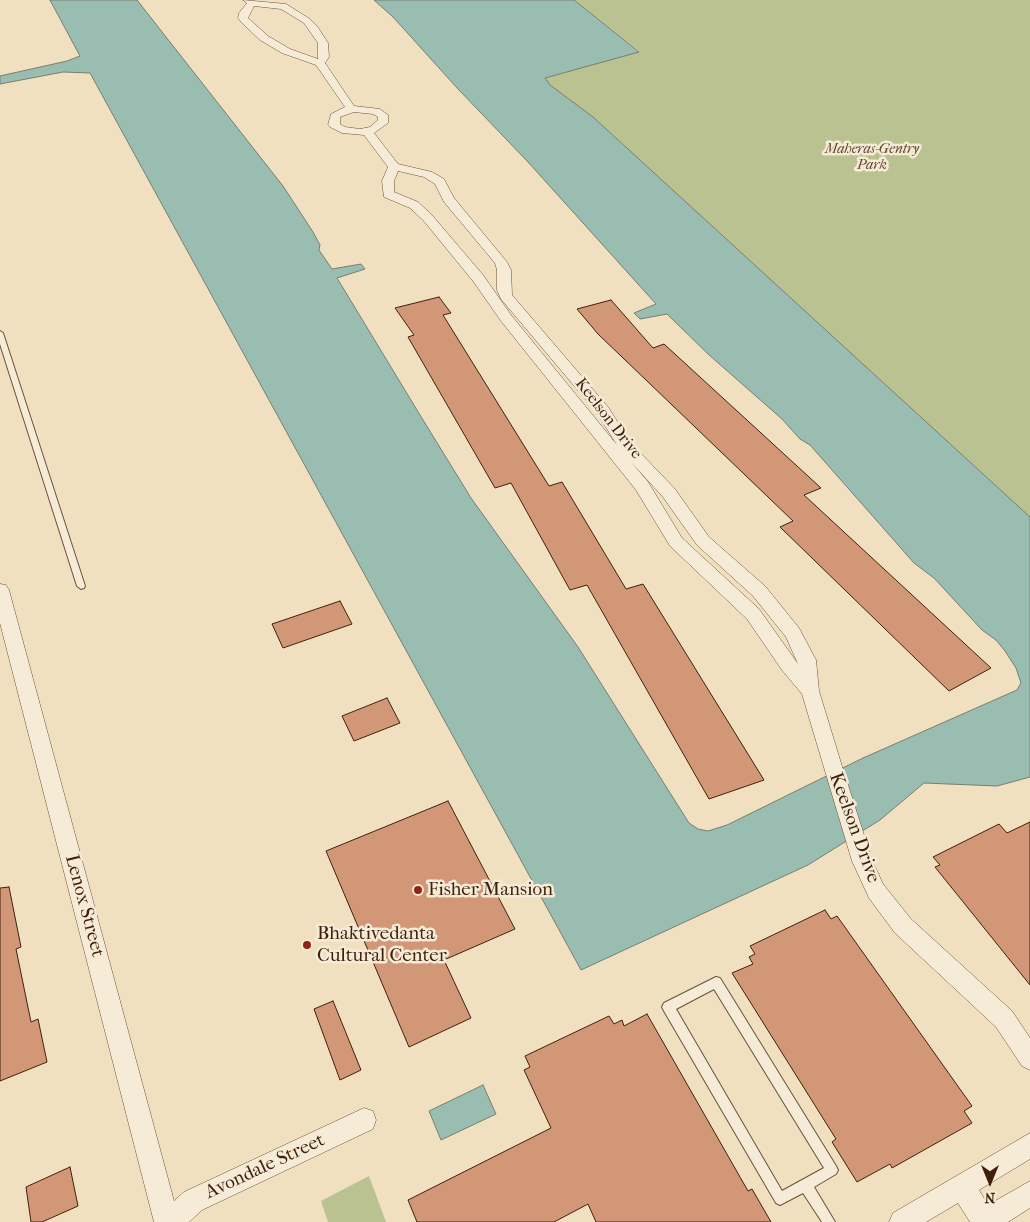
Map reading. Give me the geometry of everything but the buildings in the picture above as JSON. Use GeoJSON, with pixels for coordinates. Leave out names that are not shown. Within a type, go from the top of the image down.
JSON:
{"type":"FeatureCollection","features":[{"type":"Feature","properties":{"kind":"street"},"geometry":{"type":"LineString","coordinates":[[320,63],[324,57],[324,44],[308,21],[283,6],[250,2],[243,15],[244,21],[286,51],[320,63],[351,109]]}},
{"type":"Feature","properties":{"kind":"street"},"geometry":{"type":"LineString","coordinates":[[351,109],[372,109],[383,115],[384,122],[382,124],[367,131],[347,132],[334,125],[335,116],[351,109]]}},
{"type":"Feature","properties":{"kind":"street"},"geometry":{"type":"LineString","coordinates":[[367,131],[394,167]]}},
{"type":"Feature","properties":{"kind":"street","name":"Keelson Drive"},"geometry":{"type":"LineString","coordinates":[[810,691],[788,665],[753,614],[676,542],[642,486],[506,318],[478,278],[427,217],[414,205],[388,194],[388,181],[394,167],[428,174],[440,182],[448,199],[501,262],[504,270],[504,290],[506,296],[603,410],[626,447],[669,493],[703,541],[759,591],[792,633],[807,660],[810,691],[831,763],[862,861],[876,890],[903,926],[1004,1019],[1030,1058]]}},
{"type":"Feature","properties":{"kind":"street","name":"Lenox Street"},"geometry":{"type":"LineString","coordinates":[[0,590],[169,1222]]}},
{"type":"Feature","properties":{"kind":"street","name":"Avondale Street"},"geometry":{"type":"LineString","coordinates":[[169,1222],[193,1200],[364,1120]]}},
{"type":"Feature","properties":{"kind":"street"},"geometry":{"type":"LineString","coordinates":[[902,1222],[1030,1145]]}},
{"type":"Feature","properties":{"kind":"street"},"geometry":{"type":"LineString","coordinates":[[962,1186],[984,1222],[1030,1194]]}},
{"type":"Feature","properties":{"kind":"lane"},"geometry":{"type":"LineString","coordinates":[[0,333],[81,586]]}},
{"type":"Feature","properties":{"kind":"lane"},"geometry":{"type":"LineString","coordinates":[[716,982],[832,1170],[805,1185],[780,1199],[668,1007],[716,982]]}},
{"type":"Feature","properties":{"kind":"lane"},"geometry":{"type":"LineString","coordinates":[[805,1185],[829,1222]]}},
{"type":"Feature","properties":{"kind":"green space","name":"Maheras-Gentry Park"},"geometry":{"type":"Polygon","coordinates":[[[574,0],[1030,0],[1030,517],[593,117],[550,85],[544,78],[639,51],[574,0]]]}},
{"type":"Feature","properties":{"kind":"green space"},"geometry":{"type":"Polygon","coordinates":[[[369,1176],[386,1222],[328,1222],[321,1201],[369,1176]]]}},
{"type":"Feature","properties":{"kind":"water"},"geometry":{"type":"Polygon","coordinates":[[[50,0],[137,0],[283,186],[313,232],[320,245],[319,250],[332,269],[361,264],[365,269],[337,278],[471,498],[578,647],[689,823],[698,829],[708,831],[727,825],[863,758],[1017,690],[1021,683],[1016,668],[996,640],[982,630],[934,578],[914,563],[810,445],[800,439],[782,419],[708,354],[667,314],[640,319],[634,313],[656,304],[528,162],[393,17],[374,0],[574,0],[639,52],[545,78],[550,85],[593,117],[1030,517],[1030,777],[997,786],[924,783],[880,820],[808,865],[581,970],[90,73],[63,72],[0,84],[0,76],[67,61],[80,56],[50,0]]]}},
{"type":"Feature","properties":{"kind":"water"},"geometry":{"type":"Polygon","coordinates":[[[483,1085],[496,1114],[441,1140],[429,1111],[483,1085]]]}},
{"type":"Feature","properties":{"kind":"place","name":"Fisher Mansion"},"geometry":{"type":"Point","coordinates":[418,890]}},
{"type":"Feature","properties":{"kind":"place","name":"Bhaktivedanta Cultural Center"},"geometry":{"type":"Point","coordinates":[307,945]}}]}
